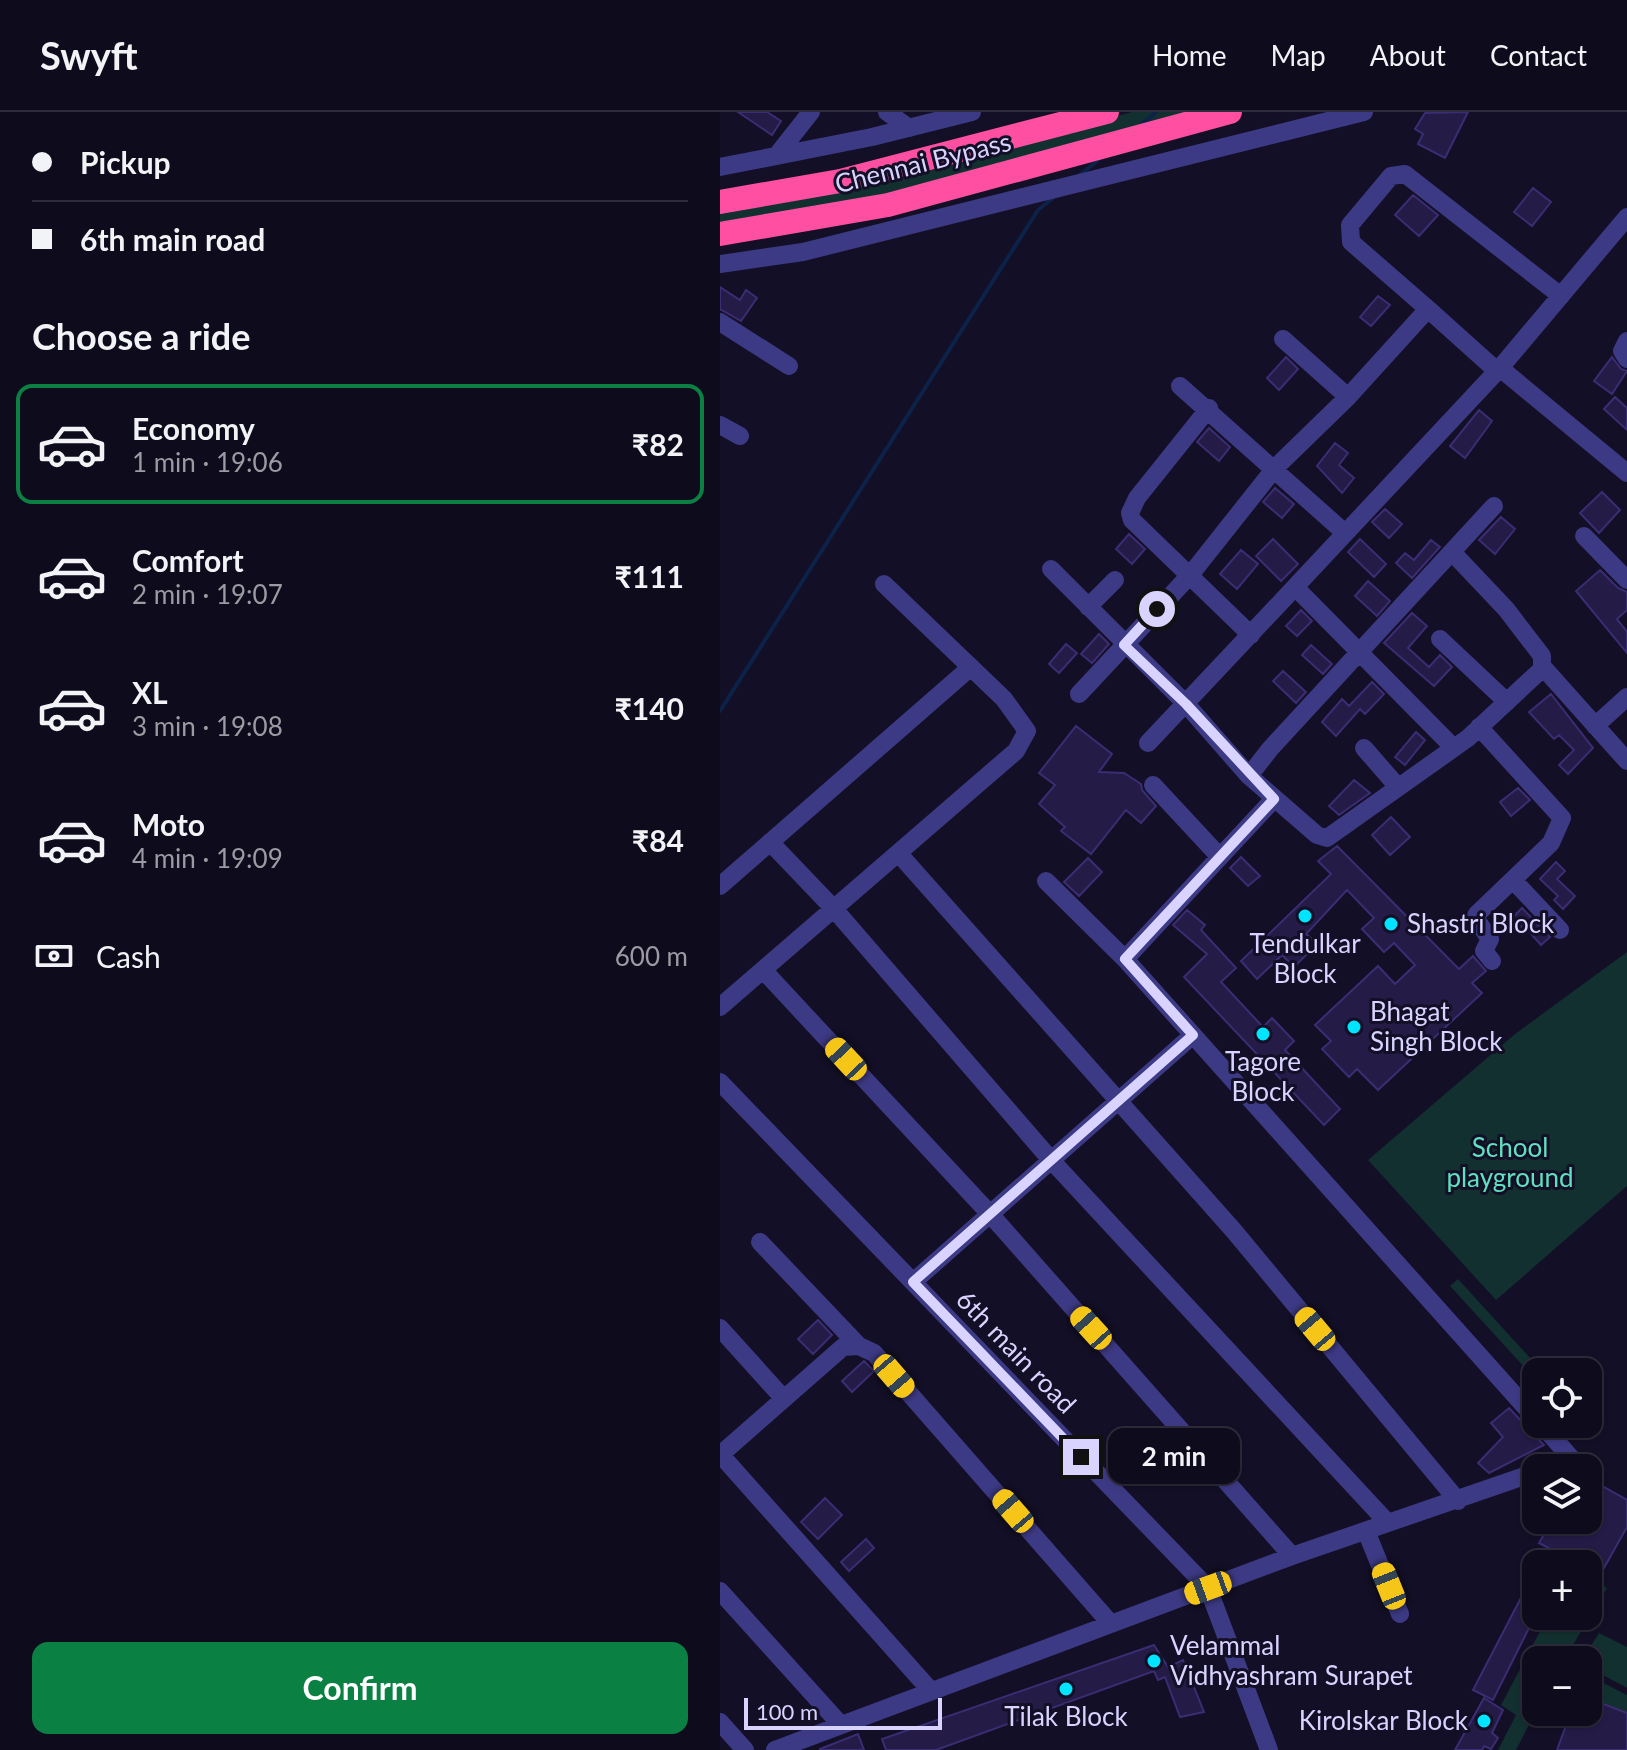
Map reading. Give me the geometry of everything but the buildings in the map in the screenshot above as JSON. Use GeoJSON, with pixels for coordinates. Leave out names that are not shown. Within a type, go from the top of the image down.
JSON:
{"type":"FeatureCollection","features":[{"type":"Feature","properties":{"kind":"highway","name":"Chennai Bypass"},"geometry":{"type":"LineString","coordinates":[[720,234],[888,205],[1230,112]]}},
{"type":"Feature","properties":{"kind":"highway","name":"Chennai Bypass"},"geometry":{"type":"LineString","coordinates":[[720,202],[840,181],[1102,113]]}},
{"type":"Feature","properties":{"kind":"street"},"geometry":{"type":"LineString","coordinates":[[777,155],[811,112]]}},
{"type":"Feature","properties":{"kind":"street"},"geometry":{"type":"LineString","coordinates":[[887,112],[909,128]]}},
{"type":"Feature","properties":{"kind":"street"},"geometry":{"type":"LineString","coordinates":[[720,167],[972,112]]}},
{"type":"Feature","properties":{"kind":"street"},"geometry":{"type":"LineString","coordinates":[[720,264],[803,252],[1364,112]]}},
{"type":"Feature","properties":{"kind":"street"},"geometry":{"type":"LineString","coordinates":[[1561,296],[1405,174],[1391,176],[1350,225],[1351,242],[1499,370],[1627,473]]}},
{"type":"Feature","properties":{"kind":"street"},"geometry":{"type":"LineString","coordinates":[[1148,743],[1499,370],[1624,226]]}},
{"type":"Feature","properties":{"kind":"street"},"geometry":{"type":"LineString","coordinates":[[1079,694],[1191,574],[1275,468],[1348,397],[1428,309]]}},
{"type":"Feature","properties":{"kind":"street"},"geometry":{"type":"LineString","coordinates":[[720,322],[789,366]]}},
{"type":"Feature","properties":{"kind":"street"},"geometry":{"type":"LineString","coordinates":[[1283,339],[1348,397]]}},
{"type":"Feature","properties":{"kind":"street"},"geometry":{"type":"LineString","coordinates":[[1627,341],[1622,351],[1627,359]]}},
{"type":"Feature","properties":{"kind":"street"},"geometry":{"type":"LineString","coordinates":[[1180,386],[1209,408],[1345,533]]}},
{"type":"Feature","properties":{"kind":"street"},"geometry":{"type":"LineString","coordinates":[[1209,408],[1137,498],[1130,513],[1132,520],[1251,635]]}},
{"type":"Feature","properties":{"kind":"street"},"geometry":{"type":"LineString","coordinates":[[720,425],[740,436]]}},
{"type":"Feature","properties":{"kind":"street"},"geometry":{"type":"LineString","coordinates":[[1249,776],[1494,506]]}},
{"type":"Feature","properties":{"kind":"street"},"geometry":{"type":"LineString","coordinates":[[1584,536],[1627,580]]}},
{"type":"Feature","properties":{"kind":"street"},"geometry":{"type":"LineString","coordinates":[[1452,552],[1506,609],[1542,656],[1542,666],[1627,761]]}},
{"type":"Feature","properties":{"kind":"street"},"geometry":{"type":"LineString","coordinates":[[1051,569],[1186,704],[1249,776],[1317,835],[1327,838],[1479,727],[1542,666]]}},
{"type":"Feature","properties":{"kind":"street"},"geometry":{"type":"LineString","coordinates":[[1088,607],[1115,580]]}},
{"type":"Feature","properties":{"kind":"street"},"geometry":{"type":"LineString","coordinates":[[720,1007],[900,855],[1016,751],[1027,731],[1004,699],[884,584]]}},
{"type":"Feature","properties":{"kind":"street"},"geometry":{"type":"LineString","coordinates":[[1295,587],[1357,654],[1452,746]]}},
{"type":"Feature","properties":{"kind":"street"},"geometry":{"type":"LineString","coordinates":[[1440,639],[1507,702]]}},
{"type":"Feature","properties":{"kind":"street"},"geometry":{"type":"LineString","coordinates":[[720,886],[971,667]]}},
{"type":"Feature","properties":{"kind":"street"},"geometry":{"type":"LineString","coordinates":[[1595,726],[1627,697]]}},
{"type":"Feature","properties":{"kind":"street"},"geometry":{"type":"LineString","coordinates":[[1479,727],[1562,818],[1551,843],[1475,918],[1490,939],[1484,951],[1492,961]]}},
{"type":"Feature","properties":{"kind":"street"},"geometry":{"type":"LineString","coordinates":[[1364,748],[1398,787]]}},
{"type":"Feature","properties":{"kind":"street"},"geometry":{"type":"LineString","coordinates":[[1153,785],[1219,856]]}},
{"type":"Feature","properties":{"kind":"street"},"geometry":{"type":"LineString","coordinates":[[1125,959],[1274,799]]}},
{"type":"Feature","properties":{"kind":"street"},"geometry":{"type":"LineString","coordinates":[[770,842],[835,910],[1051,1160],[1388,1523]]}},
{"type":"Feature","properties":{"kind":"street"},"geometry":{"type":"LineString","coordinates":[[900,855],[1120,1099],[1458,1501]]}},
{"type":"Feature","properties":{"kind":"street"},"geometry":{"type":"LineString","coordinates":[[1513,880],[1560,930]]}},
{"type":"Feature","properties":{"kind":"street"},"geometry":{"type":"LineString","coordinates":[[1046,881],[1125,959],[1522,1403]]}},
{"type":"Feature","properties":{"kind":"street"},"geometry":{"type":"LineString","coordinates":[[764,971],[990,1214],[1292,1556]]}},
{"type":"Feature","properties":{"kind":"street"},"geometry":{"type":"LineString","coordinates":[[913,1282],[1193,1035]]}},
{"type":"Feature","properties":{"kind":"street","name":"6th main road"},"geometry":{"type":"LineString","coordinates":[[720,1082],[1208,1588]]}},
{"type":"Feature","properties":{"kind":"street"},"geometry":{"type":"LineString","coordinates":[[760,1242],[859,1346],[874,1353],[1111,1624]]}},
{"type":"Feature","properties":{"kind":"street"},"geometry":{"type":"LineString","coordinates":[[720,1328],[784,1399]]}},
{"type":"Feature","properties":{"kind":"street"},"geometry":{"type":"LineString","coordinates":[[859,1346],[843,1347],[720,1454],[931,1691]]}},
{"type":"Feature","properties":{"kind":"street"},"geometry":{"type":"LineString","coordinates":[[1553,1438],[1568,1454]]}},
{"type":"Feature","properties":{"kind":"street"},"geometry":{"type":"LineString","coordinates":[[775,1750],[1292,1556],[1522,1477]]}},
{"type":"Feature","properties":{"kind":"street"},"geometry":{"type":"LineString","coordinates":[[1366,1531],[1400,1614]]}},
{"type":"Feature","properties":{"kind":"street"},"geometry":{"type":"LineString","coordinates":[[1208,1588],[1269,1750]]}},
{"type":"Feature","properties":{"kind":"street"},"geometry":{"type":"LineString","coordinates":[[720,1591],[840,1724]]}},
{"type":"Feature","properties":{"kind":"street"},"geometry":{"type":"LineString","coordinates":[[720,1722],[745,1750]]}},
{"type":"Feature","properties":{"kind":"green space"},"geometry":{"type":"Polygon","coordinates":[[[1132,112],[1205,112],[884,198],[720,229],[720,208],[846,189],[1132,112]]]}},
{"type":"Feature","properties":{"kind":"green space","name":"School playground"},"geometry":{"type":"Polygon","coordinates":[[[1627,952],[1627,1186],[1496,1300],[1368,1160],[1515,1034],[1627,952]]]}},
{"type":"Feature","properties":{"kind":"green space"},"geometry":{"type":"Polygon","coordinates":[[[1458,1279],[1530,1358],[1522,1358],[1522,1365],[1450,1286],[1458,1279]]]}},
{"type":"Feature","properties":{"kind":"green space"},"geometry":{"type":"Polygon","coordinates":[[[1541,1630],[1582,1630],[1572,1646],[1532,1646],[1541,1630]]]}},
{"type":"Feature","properties":{"kind":"green space"},"geometry":{"type":"Polygon","coordinates":[[[1599,1633],[1627,1647],[1627,1688],[1602,1675],[1602,1646],[1591,1646],[1599,1633]]]}},
{"type":"Feature","properties":{"kind":"green space"},"geometry":{"type":"Polygon","coordinates":[[[1522,1665],[1522,1726],[1528,1726],[1516,1750],[1498,1750],[1516,1715],[1501,1705],[1522,1665]]]}},
{"type":"Feature","properties":{"kind":"green space"},"geometry":{"type":"Polygon","coordinates":[[[1602,1682],[1627,1695],[1627,1713],[1602,1703],[1602,1682]]]}},
{"type":"Feature","properties":{"kind":"waterway"},"geometry":{"type":"LineString","coordinates":[[1140,126],[1156,112]]}},
{"type":"Feature","properties":{"kind":"waterway"},"geometry":{"type":"LineString","coordinates":[[1081,174],[1102,157]]}},
{"type":"Feature","properties":{"kind":"waterway"},"geometry":{"type":"LineString","coordinates":[[720,711],[1038,210],[1053,198]]}},
{"type":"Feature","properties":{"kind":"place","name":"Tendulkar Block"},"geometry":{"type":"Point","coordinates":[1305,916]}},
{"type":"Feature","properties":{"kind":"place","name":"Shastri Block"},"geometry":{"type":"Point","coordinates":[1391,924]}},
{"type":"Feature","properties":{"kind":"place","name":"Bhagat Singh Block"},"geometry":{"type":"Point","coordinates":[1354,1027]}},
{"type":"Feature","properties":{"kind":"place","name":"Tagore Block"},"geometry":{"type":"Point","coordinates":[1263,1034]}},
{"type":"Feature","properties":{"kind":"place","name":"Velammal Vidhyashram Surapet"},"geometry":{"type":"Point","coordinates":[1154,1661]}},
{"type":"Feature","properties":{"kind":"place","name":"Tilak Block"},"geometry":{"type":"Point","coordinates":[1066,1689]}},
{"type":"Feature","properties":{"kind":"place","name":"Kirolskar Block"},"geometry":{"type":"Point","coordinates":[1484,1721]}},
{"type":"Feature","properties":{"kind":"route"},"geometry":{"type":"LineString","coordinates":[[1081,1457],[913,1282],[1193,1035],[1125,959],[1274,799],[1249,776],[1186,704],[1124,645],[1157,609]]}}]}
